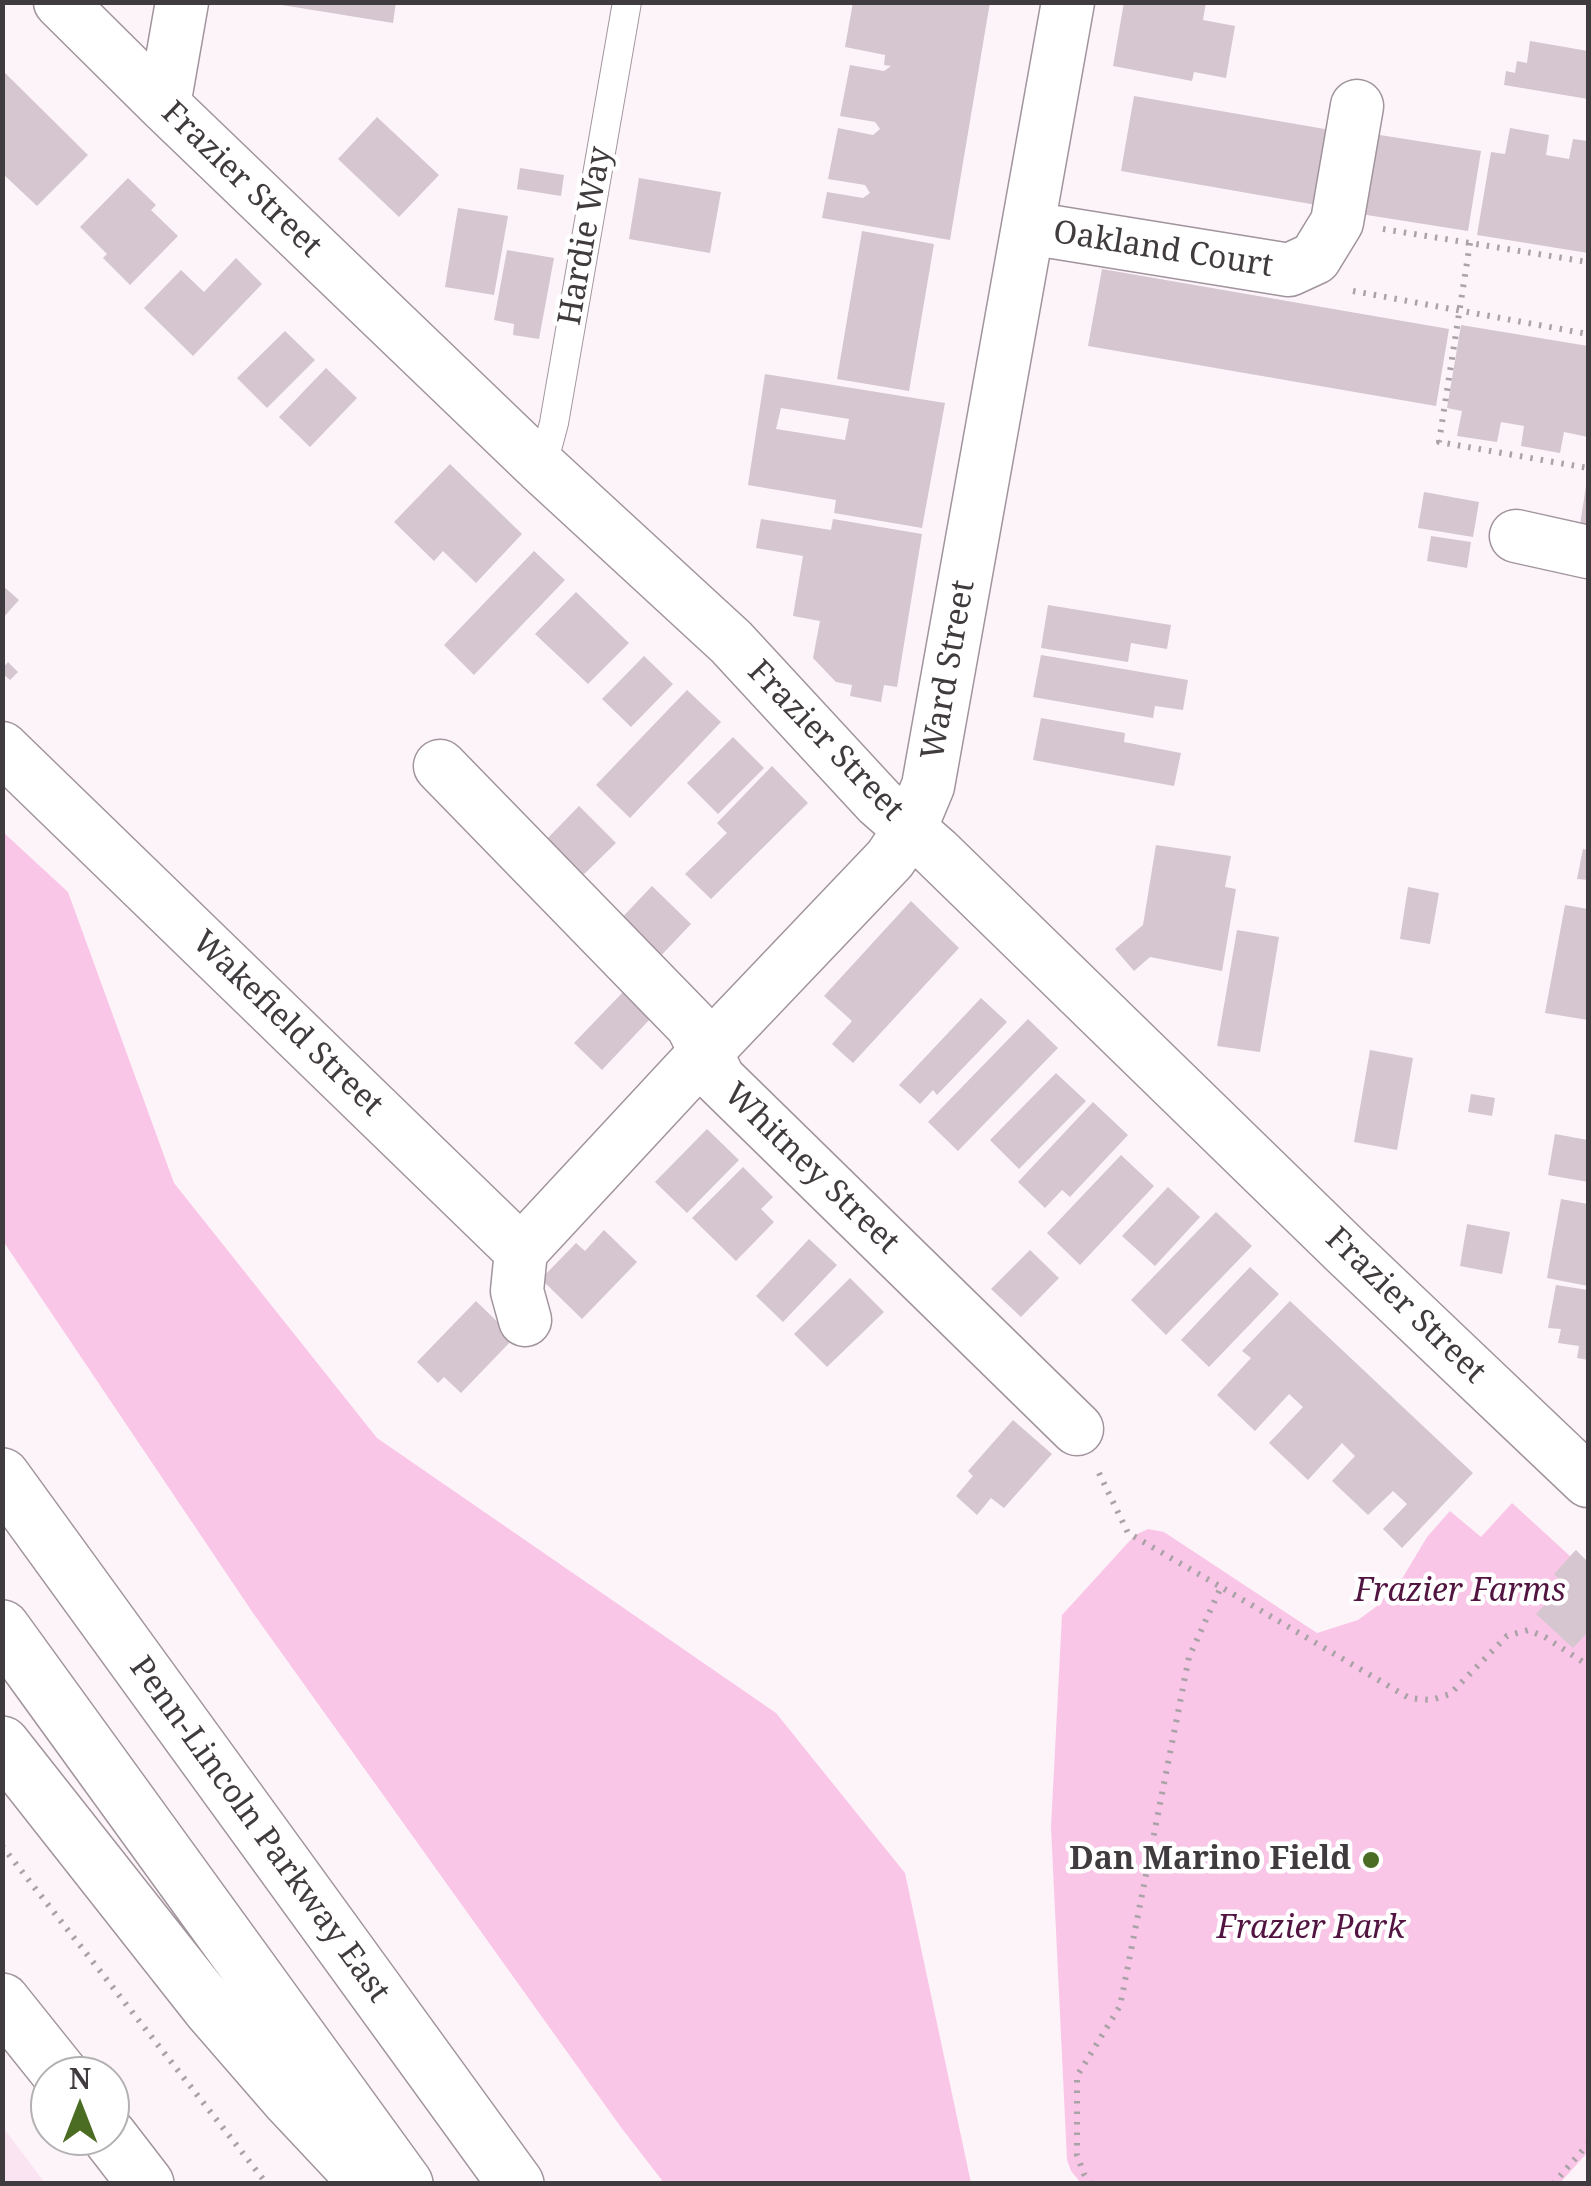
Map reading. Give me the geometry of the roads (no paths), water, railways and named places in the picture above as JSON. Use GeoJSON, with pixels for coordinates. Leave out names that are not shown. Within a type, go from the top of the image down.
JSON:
{"type":"FeatureCollection","features":[{"type":"Feature","properties":{"kind":"main road"},"geometry":{"type":"LineString","coordinates":[[2,1433],[100,1612]]}},
{"type":"Feature","properties":{"kind":"main road","name":"Penn-Lincoln Parkway East"},"geometry":{"type":"LineString","coordinates":[[2,1476],[516,2184]]}},
{"type":"Feature","properties":{"kind":"main road"},"geometry":{"type":"LineString","coordinates":[[2,1628],[405,2184]]}},
{"type":"Feature","properties":{"kind":"main road"},"geometry":{"type":"LineString","coordinates":[[2,1744],[212,2009],[369,2184]]}},
{"type":"Feature","properties":{"kind":"main road"},"geometry":{"type":"LineString","coordinates":[[2,2001],[46,2056]]}},
{"type":"Feature","properties":{"kind":"main road"},"geometry":{"type":"LineString","coordinates":[[124,2156],[146,2184]]}},
{"type":"Feature","properties":{"kind":"street","name":"Frazier Street"},"geometry":{"type":"LineString","coordinates":[[60,2],[542,468],[732,642],[879,802],[1588,1481]]}},
{"type":"Feature","properties":{"kind":"street"},"geometry":{"type":"LineString","coordinates":[[164,105],[182,2]]}},
{"type":"Feature","properties":{"kind":"street","name":"Ward Street"},"geometry":{"type":"LineString","coordinates":[[521,1251],[890,859],[910,829],[928,786],[1068,2]]}},
{"type":"Feature","properties":{"kind":"street","name":"Oakland Court"},"geometry":{"type":"LineString","coordinates":[[1029,228],[1289,270],[1315,258],[1338,222],[1358,106]]}},
{"type":"Feature","properties":{"kind":"street"},"geometry":{"type":"LineString","coordinates":[[1516,536],[1588,552]]}},
{"type":"Feature","properties":{"kind":"street","name":"Wakefield Street"},"geometry":{"type":"LineString","coordinates":[[2,748],[521,1251]]}},
{"type":"Feature","properties":{"kind":"street","name":"Whitney Street"},"geometry":{"type":"LineString","coordinates":[[440,766],[692,1024],[719,1079],[1077,1429]]}},
{"type":"Feature","properties":{"kind":"street"},"geometry":{"type":"LineString","coordinates":[[521,1251],[517,1291],[525,1320]]}},
{"type":"Feature","properties":{"kind":"lane","name":"Hardie Way"},"geometry":{"type":"LineString","coordinates":[[542,468],[557,404],[627,2]]}},
{"type":"Feature","properties":{"kind":"place","name":"Dan Marino Field"},"geometry":{"type":"Point","coordinates":[1371,1860]}},
{"type":"Feature","properties":{"kind":"park label","name":"Frazier Farms"},"geometry":{"type":"Point","coordinates":[1460,1592]}},
{"type":"Feature","properties":{"kind":"park label","name":"Frazier Park"},"geometry":{"type":"Point","coordinates":[1311,1929]}}]}
